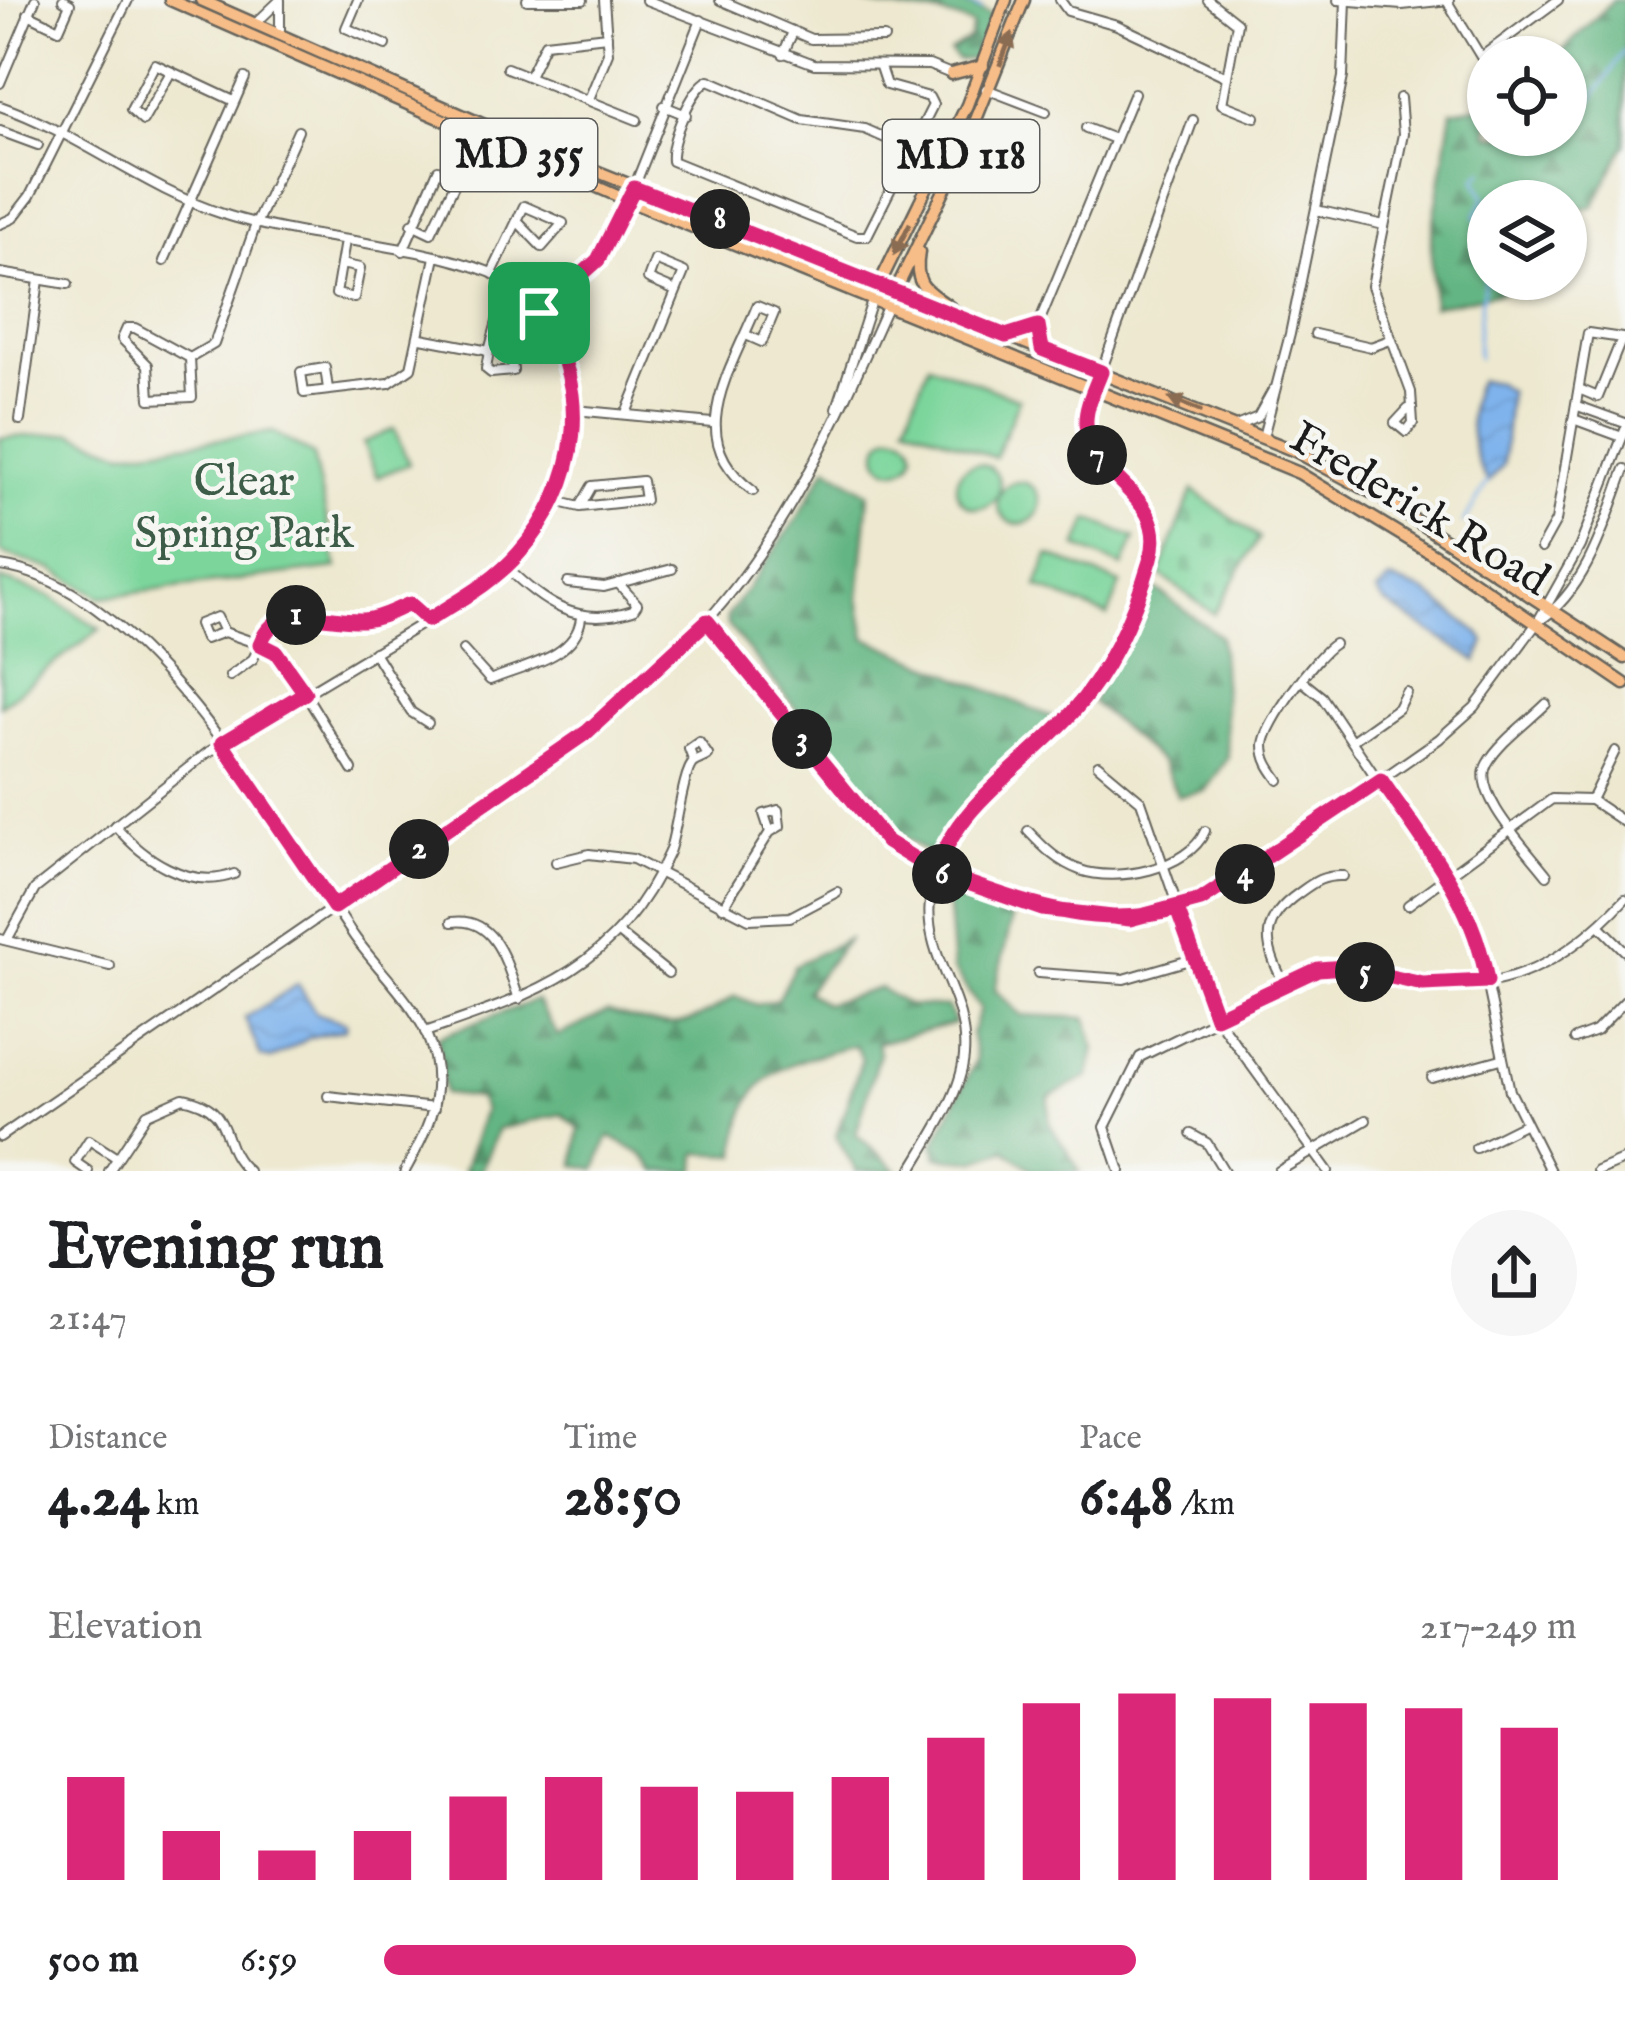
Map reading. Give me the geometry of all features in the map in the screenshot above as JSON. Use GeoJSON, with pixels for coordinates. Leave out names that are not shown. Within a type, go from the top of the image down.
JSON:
{"type":"FeatureCollection","features":[{"type":"Feature","properties":{"kind":"main road","name":"Frederick Road"},"geometry":{"type":"LineString","coordinates":[[170,0],[632,194],[879,284],[1263,436],[1378,496],[1625,658]]}},
{"type":"Feature","properties":{"kind":"main road","name":"Frederick Road"},"geometry":{"type":"LineString","coordinates":[[201,0],[887,308],[1210,434],[1349,500],[1625,684]]}},
{"type":"Feature","properties":{"kind":"main road","name":"MD 118"},"geometry":{"type":"LineString","coordinates":[[872,301],[975,85],[1006,0]]}},
{"type":"Feature","properties":{"kind":"main road","name":"MD 118"},"geometry":{"type":"LineString","coordinates":[[887,308],[990,90],[1024,0]]}},
{"type":"Feature","properties":{"kind":"main road"},"geometry":{"type":"LineString","coordinates":[[952,74],[983,66]]}},
{"type":"Feature","properties":{"kind":"main road"},"geometry":{"type":"LineString","coordinates":[[952,74],[975,85]]}},
{"type":"Feature","properties":{"kind":"main road"},"geometry":{"type":"LineString","coordinates":[[921,241],[916,276],[922,289],[965,320]]}},
{"type":"Feature","properties":{"kind":"main road"},"geometry":{"type":"LineString","coordinates":[[1006,336],[1038,326],[1042,349]]}},
{"type":"Feature","properties":{"kind":"main road"},"geometry":{"type":"LineString","coordinates":[[1210,434],[1247,440],[1263,436]]}},
{"type":"Feature","properties":{"kind":"street"},"geometry":{"type":"LineString","coordinates":[[0,82],[35,0]]}},
{"type":"Feature","properties":{"kind":"street"},"geometry":{"type":"LineString","coordinates":[[28,14],[58,29],[70,4],[63,0]]}},
{"type":"Feature","properties":{"kind":"street"},"geometry":{"type":"LineString","coordinates":[[0,224],[21,210],[128,0]]}},
{"type":"Feature","properties":{"kind":"street"},"geometry":{"type":"LineString","coordinates":[[255,24],[280,0]]}},
{"type":"Feature","properties":{"kind":"street"},"geometry":{"type":"LineString","coordinates":[[280,0],[280,35]]}},
{"type":"Feature","properties":{"kind":"street"},"geometry":{"type":"LineString","coordinates":[[358,0],[346,28],[386,45]]}},
{"type":"Feature","properties":{"kind":"street"},"geometry":{"type":"LineString","coordinates":[[527,0],[583,0]]}},
{"type":"Feature","properties":{"kind":"street"},"geometry":{"type":"LineString","coordinates":[[589,99],[608,53],[604,0]]}},
{"type":"Feature","properties":{"kind":"street"},"geometry":{"type":"LineString","coordinates":[[646,0],[814,64],[929,65],[952,74]]}},
{"type":"Feature","properties":{"kind":"street"},"geometry":{"type":"LineString","coordinates":[[720,0],[811,39],[884,38]]}},
{"type":"Feature","properties":{"kind":"street"},"geometry":{"type":"LineString","coordinates":[[1060,0],[1068,11],[1117,26],[1227,77]]}},
{"type":"Feature","properties":{"kind":"street"},"geometry":{"type":"LineString","coordinates":[[1208,0],[1237,22],[1222,104],[1255,117]]}},
{"type":"Feature","properties":{"kind":"street"},"geometry":{"type":"LineString","coordinates":[[1263,436],[1342,76],[1343,1],[1449,0],[1481,57],[1558,0]]}},
{"type":"Feature","properties":{"kind":"street"},"geometry":{"type":"LineString","coordinates":[[1540,0],[1546,10]]}},
{"type":"Feature","properties":{"kind":"street"},"geometry":{"type":"LineString","coordinates":[[539,313],[598,260],[632,194],[701,20]]}},
{"type":"Feature","properties":{"kind":"street"},"geometry":{"type":"LineString","coordinates":[[783,54],[793,32]]}},
{"type":"Feature","properties":{"kind":"street"},"geometry":{"type":"LineString","coordinates":[[529,77],[545,43],[607,35]]}},
{"type":"Feature","properties":{"kind":"street"},"geometry":{"type":"LineString","coordinates":[[171,72],[142,121],[134,116],[130,110],[154,64],[234,101]]}},
{"type":"Feature","properties":{"kind":"street"},"geometry":{"type":"LineString","coordinates":[[880,67],[886,85],[933,100],[910,149],[872,229],[861,237],[672,161],[699,87],[709,80],[802,120],[865,129],[910,149]]}},
{"type":"Feature","properties":{"kind":"street"},"geometry":{"type":"LineString","coordinates":[[507,68],[637,120]]}},
{"type":"Feature","properties":{"kind":"street"},"geometry":{"type":"LineString","coordinates":[[164,261],[245,78]]}},
{"type":"Feature","properties":{"kind":"street"},"geometry":{"type":"LineString","coordinates":[[975,85],[1046,112]]}},
{"type":"Feature","properties":{"kind":"street"},"geometry":{"type":"LineString","coordinates":[[1038,326],[1133,93]]}},
{"type":"Feature","properties":{"kind":"street"},"geometry":{"type":"LineString","coordinates":[[1400,98],[1403,134],[1372,286],[1411,392],[1408,409]]}},
{"type":"Feature","properties":{"kind":"street"},"geometry":{"type":"LineString","coordinates":[[0,106],[62,132],[189,202],[256,224],[435,256],[492,272],[539,313],[566,359],[575,410],[570,453],[555,501],[506,566],[428,620],[222,743],[35,890],[4,939],[110,966]]}},
{"type":"Feature","properties":{"kind":"street"},"geometry":{"type":"LineString","coordinates":[[664,106],[686,116]]}},
{"type":"Feature","properties":{"kind":"street"},"geometry":{"type":"LineString","coordinates":[[911,1171],[959,1078],[964,1055],[961,1019],[930,928],[936,872],[967,814],[1061,725],[1097,680],[1152,556],[1149,514],[1088,437],[1086,413],[1193,120]]}},
{"type":"Feature","properties":{"kind":"street"},"geometry":{"type":"LineString","coordinates":[[1086,128],[1114,139]]}},
{"type":"Feature","properties":{"kind":"street"},"geometry":{"type":"LineString","coordinates":[[190,358],[220,334],[256,224],[298,130]]}},
{"type":"Feature","properties":{"kind":"street"},"geometry":{"type":"LineString","coordinates":[[0,131],[38,145]]}},
{"type":"Feature","properties":{"kind":"street"},"geometry":{"type":"LineString","coordinates":[[403,251],[412,224],[438,170],[457,179],[431,233],[412,224]]}},
{"type":"Feature","properties":{"kind":"street"},"geometry":{"type":"LineString","coordinates":[[492,272],[524,206],[563,223],[542,248],[518,221]]}},
{"type":"Feature","properties":{"kind":"street"},"geometry":{"type":"LineString","coordinates":[[1316,210],[1384,224]]}},
{"type":"Feature","properties":{"kind":"street"},"geometry":{"type":"LineString","coordinates":[[341,264],[360,268],[354,298],[336,294],[341,264],[345,241]]}},
{"type":"Feature","properties":{"kind":"street"},"geometry":{"type":"LineString","coordinates":[[328,389],[398,380],[415,361],[435,256]]}},
{"type":"Feature","properties":{"kind":"street"},"geometry":{"type":"LineString","coordinates":[[627,411],[684,272],[655,260],[648,279],[676,290]]}},
{"type":"Feature","properties":{"kind":"street"},"geometry":{"type":"LineString","coordinates":[[0,273],[68,284]]}},
{"type":"Feature","properties":{"kind":"street"},"geometry":{"type":"LineString","coordinates":[[20,420],[39,280]]}},
{"type":"Feature","properties":{"kind":"street"},"geometry":{"type":"LineString","coordinates":[[835,416],[872,301]]}},
{"type":"Feature","properties":{"kind":"street"},"geometry":{"type":"LineString","coordinates":[[746,335],[762,342],[774,314],[758,306],[746,335],[712,423],[723,462],[753,491]]}},
{"type":"Feature","properties":{"kind":"street"},"geometry":{"type":"LineString","coordinates":[[0,1137],[587,732],[707,621],[765,546],[887,308]]}},
{"type":"Feature","properties":{"kind":"street"},"geometry":{"type":"LineString","coordinates":[[498,318],[509,320],[513,371],[491,374],[486,368],[489,351],[498,318]]}},
{"type":"Feature","properties":{"kind":"street"},"geometry":{"type":"LineString","coordinates":[[127,328],[135,328],[190,358],[192,397],[150,399],[148,365],[122,339],[127,328]]}},
{"type":"Feature","properties":{"kind":"street"},"geometry":{"type":"LineString","coordinates":[[1541,548],[1556,521],[1588,333],[1622,338],[1598,397],[1580,389]]}},
{"type":"Feature","properties":{"kind":"street"},"geometry":{"type":"LineString","coordinates":[[1315,334],[1371,347],[1390,340]]}},
{"type":"Feature","properties":{"kind":"street"},"geometry":{"type":"LineString","coordinates":[[421,338],[489,351]]}},
{"type":"Feature","properties":{"kind":"street"},"geometry":{"type":"LineString","coordinates":[[1236,426],[1258,417],[1279,378]]}},
{"type":"Feature","properties":{"kind":"street"},"geometry":{"type":"LineString","coordinates":[[1578,406],[1624,430]]}},
{"type":"Feature","properties":{"kind":"street"},"geometry":{"type":"LineString","coordinates":[[575,410],[627,411],[712,423]]}},
{"type":"Feature","properties":{"kind":"street"},"geometry":{"type":"LineString","coordinates":[[1576,420],[1624,430]]}},
{"type":"Feature","properties":{"kind":"street"},"geometry":{"type":"LineString","coordinates":[[707,621],[871,824],[905,856],[936,872],[1083,918],[1130,919],[1177,909],[1229,885],[1381,780],[1475,706],[1537,623],[1544,603],[1580,546],[1624,430]]}},
{"type":"Feature","properties":{"kind":"street"},"geometry":{"type":"LineString","coordinates":[[1537,623],[1555,611],[1593,551],[1625,469]]}},
{"type":"Feature","properties":{"kind":"street"},"geometry":{"type":"LineString","coordinates":[[555,501],[580,507],[645,500],[643,481],[592,486],[580,507]]}},
{"type":"Feature","properties":{"kind":"street"},"geometry":{"type":"LineString","coordinates":[[0,566],[44,579],[95,608],[159,667],[222,743],[425,1032],[434,1054],[434,1108],[405,1171]]}},
{"type":"Feature","properties":{"kind":"street"},"geometry":{"type":"LineString","coordinates":[[506,566],[536,596],[581,618],[632,610],[637,604],[618,583]]}},
{"type":"Feature","properties":{"kind":"street"},"geometry":{"type":"LineString","coordinates":[[568,583],[589,588],[672,569]]}},
{"type":"Feature","properties":{"kind":"street"},"geometry":{"type":"LineString","coordinates":[[230,676],[246,666],[270,625],[292,615],[360,620],[410,604],[428,620]]}},
{"type":"Feature","properties":{"kind":"street"},"geometry":{"type":"LineString","coordinates":[[463,650],[490,680],[565,650],[576,638],[581,618]]}},
{"type":"Feature","properties":{"kind":"street"},"geometry":{"type":"LineString","coordinates":[[224,632],[276,652],[352,770]]}},
{"type":"Feature","properties":{"kind":"street"},"geometry":{"type":"LineString","coordinates":[[1279,780],[1268,764],[1264,741],[1302,681],[1334,644]]}},
{"type":"Feature","properties":{"kind":"street"},"geometry":{"type":"LineString","coordinates":[[374,652],[411,712],[428,723]]}},
{"type":"Feature","properties":{"kind":"street"},"geometry":{"type":"LineString","coordinates":[[1302,681],[1322,697],[1353,740],[1448,876],[1475,925],[1501,1060],[1524,1124],[1550,1171]]}},
{"type":"Feature","properties":{"kind":"street"},"geometry":{"type":"LineString","coordinates":[[1353,740],[1398,708],[1406,692]]}},
{"type":"Feature","properties":{"kind":"street"},"geometry":{"type":"LineString","coordinates":[[1546,704],[1491,758],[1483,776],[1487,796],[1547,875]]}},
{"type":"Feature","properties":{"kind":"street"},"geometry":{"type":"LineString","coordinates":[[1591,800],[1615,751]]}},
{"type":"Feature","properties":{"kind":"street"},"geometry":{"type":"LineString","coordinates":[[425,1032],[519,1000],[574,972],[618,933],[659,874],[675,837],[694,762]]}},
{"type":"Feature","properties":{"kind":"street"},"geometry":{"type":"LineString","coordinates":[[1098,765],[1120,778],[1141,801],[1216,1017],[1328,1171]]}},
{"type":"Feature","properties":{"kind":"street"},"geometry":{"type":"LineString","coordinates":[[1408,905],[1552,799],[1591,800],[1625,823]]}},
{"type":"Feature","properties":{"kind":"street"},"geometry":{"type":"LineString","coordinates":[[115,825],[137,852],[160,866],[218,880],[234,874]]}},
{"type":"Feature","properties":{"kind":"street"},"geometry":{"type":"LineString","coordinates":[[1028,831],[1049,853],[1082,871],[1122,875],[1195,850],[1204,831]]}},
{"type":"Feature","properties":{"kind":"street"},"geometry":{"type":"LineString","coordinates":[[723,907],[770,832]]}},
{"type":"Feature","properties":{"kind":"street"},"geometry":{"type":"LineString","coordinates":[[556,862],[610,853],[749,919],[775,921],[837,892]]}},
{"type":"Feature","properties":{"kind":"street"},"geometry":{"type":"LineString","coordinates":[[1283,983],[1266,944],[1271,917],[1320,878],[1343,876]]}},
{"type":"Feature","properties":{"kind":"street"},"geometry":{"type":"LineString","coordinates":[[1120,1171],[1105,1126],[1130,1070],[1153,1047],[1283,983],[1335,967],[1423,984],[1487,981],[1558,960],[1625,899]]}},
{"type":"Feature","properties":{"kind":"street"},"geometry":{"type":"LineString","coordinates":[[452,922],[477,924],[495,940],[519,1000]]}},
{"type":"Feature","properties":{"kind":"street"},"geometry":{"type":"LineString","coordinates":[[1600,926],[1625,951]]}},
{"type":"Feature","properties":{"kind":"street"},"geometry":{"type":"LineString","coordinates":[[618,933],[668,974]]}},
{"type":"Feature","properties":{"kind":"street"},"geometry":{"type":"LineString","coordinates":[[1038,973],[1124,979],[1193,959]]}},
{"type":"Feature","properties":{"kind":"street"},"geometry":{"type":"LineString","coordinates":[[1575,1039],[1596,1031],[1625,1001]]}},
{"type":"Feature","properties":{"kind":"street"},"geometry":{"type":"LineString","coordinates":[[1432,1078],[1501,1060]]}},
{"type":"Feature","properties":{"kind":"street"},"geometry":{"type":"LineString","coordinates":[[328,1096],[434,1108]]}},
{"type":"Feature","properties":{"kind":"street"},"geometry":{"type":"LineString","coordinates":[[109,1171],[153,1108],[183,1098],[209,1106],[223,1122],[242,1170]]}},
{"type":"Feature","properties":{"kind":"street"},"geometry":{"type":"LineString","coordinates":[[1279,1171],[1366,1120]]}},
{"type":"Feature","properties":{"kind":"street"},"geometry":{"type":"LineString","coordinates":[[1476,1148],[1524,1124]]}},
{"type":"Feature","properties":{"kind":"street"},"geometry":{"type":"LineString","coordinates":[[1191,1134],[1207,1143],[1224,1171]]}},
{"type":"Feature","properties":{"kind":"street"},"geometry":{"type":"LineString","coordinates":[[88,1171],[75,1162],[89,1140],[117,1158]]}},
{"type":"Feature","properties":{"kind":"street"},"geometry":{"type":"LineString","coordinates":[[1597,1171],[1625,1159]]}},
{"type":"Feature","properties":{"kind":"green space"},"geometry":{"type":"Polygon","coordinates":[[[854,0],[956,0],[992,15],[974,59],[957,60],[950,52],[970,39],[973,26],[943,15],[854,0]]]}},
{"type":"Feature","properties":{"kind":"green space"},"geometry":{"type":"Polygon","coordinates":[[[1613,0],[1625,0],[1625,145],[1594,206],[1587,208],[1587,180],[1467,180],[1467,299],[1433,306],[1431,239],[1452,111],[1467,108],[1467,156],[1587,156],[1587,36],[1578,36],[1613,0]]]}},
{"type":"Feature","properties":{"kind":"green space"},"geometry":{"type":"Polygon","coordinates":[[[929,364],[1019,399],[995,458],[906,423],[929,364]]]}},
{"type":"Feature","properties":{"kind":"green space"},"geometry":{"type":"Polygon","coordinates":[[[394,429],[409,464],[377,477],[363,443],[394,429]]]}},
{"type":"Feature","properties":{"kind":"green space","name":"Clear Spring Park"},"geometry":{"type":"Polygon","coordinates":[[[273,432],[313,455],[337,568],[101,597],[52,569],[0,553],[0,438],[73,433],[124,452],[273,432]]]}},
{"type":"Feature","properties":{"kind":"green space"},"geometry":{"type":"Polygon","coordinates":[[[896,434],[909,439],[914,452],[909,465],[896,470],[883,465],[878,452],[883,439],[896,434]]]}},
{"type":"Feature","properties":{"kind":"green space"},"geometry":{"type":"Polygon","coordinates":[[[978,464],[994,470],[1000,486],[994,502],[978,508],[962,502],[956,486],[962,470],[978,464]]]}},
{"type":"Feature","properties":{"kind":"green space"},"geometry":{"type":"Polygon","coordinates":[[[827,466],[869,493],[859,598],[866,638],[1056,719],[968,800],[927,853],[892,827],[727,624],[727,617],[797,519],[827,466]]]}},
{"type":"Feature","properties":{"kind":"green space"},"geometry":{"type":"Polygon","coordinates":[[[1019,482],[1034,488],[1040,503],[1034,518],[1019,524],[1004,518],[998,503],[1004,488],[1019,482]]]}},
{"type":"Feature","properties":{"kind":"green space"},"geometry":{"type":"Polygon","coordinates":[[[1193,490],[1259,538],[1214,614],[1159,574],[1193,490]]]}},
{"type":"Feature","properties":{"kind":"green space"},"geometry":{"type":"Polygon","coordinates":[[[1089,519],[1135,538],[1123,567],[1077,547],[1089,519]]]}},
{"type":"Feature","properties":{"kind":"green space"},"geometry":{"type":"Polygon","coordinates":[[[1049,555],[1121,584],[1108,616],[1037,587],[1049,555]]]}},
{"type":"Feature","properties":{"kind":"green space","name":"Clear Spring Park"},"geometry":{"type":"Polygon","coordinates":[[[0,579],[50,596],[100,629],[0,706],[0,579]]]}},
{"type":"Feature","properties":{"kind":"green space"},"geometry":{"type":"Polygon","coordinates":[[[1157,590],[1220,636],[1228,758],[1205,791],[1178,796],[1162,763],[1092,702],[1144,593],[1157,590]]]}},
{"type":"Feature","properties":{"kind":"green space"},"geometry":{"type":"Polygon","coordinates":[[[947,897],[1012,918],[995,990],[1021,1015],[1087,1018],[1095,1048],[1089,1077],[1049,1097],[1049,1123],[1080,1171],[1034,1171],[1005,1150],[974,1161],[937,1157],[934,1145],[976,1060],[971,1034],[980,1009],[953,969],[947,897]]]}},
{"type":"Feature","properties":{"kind":"green space"},"geometry":{"type":"Polygon","coordinates":[[[849,938],[806,991],[825,1004],[880,988],[907,1005],[947,1007],[955,1023],[877,1043],[879,1053],[856,1134],[898,1171],[856,1171],[836,1136],[862,1059],[855,1045],[807,1058],[771,1076],[747,1105],[737,1155],[697,1153],[696,1171],[656,1171],[643,1155],[609,1136],[596,1169],[575,1165],[579,1128],[562,1114],[498,1129],[481,1171],[463,1171],[484,1110],[478,1098],[444,1094],[438,1037],[536,1000],[558,1036],[607,1012],[674,1024],[701,1016],[735,996],[757,1005],[777,1000],[795,965],[849,938]]]}},
{"type":"Feature","properties":{"kind":"water"},"geometry":{"type":"Polygon","coordinates":[[[1479,380],[1496,382],[1509,392],[1503,465],[1489,482],[1477,460],[1471,432],[1471,404],[1479,380]]]}},
{"type":"Feature","properties":{"kind":"water"},"geometry":{"type":"Polygon","coordinates":[[[1390,580],[1426,592],[1481,635],[1485,642],[1477,661],[1384,602],[1377,592],[1390,580]]]}},
{"type":"Feature","properties":{"kind":"water"},"geometry":{"type":"Polygon","coordinates":[[[298,984],[316,1013],[346,1023],[345,1029],[311,1037],[271,1059],[261,1057],[245,1018],[298,984]]]}},
{"type":"Feature","properties":{"kind":"waterway"},"geometry":{"type":"LineString","coordinates":[[958,0],[982,9]]}},
{"type":"Feature","properties":{"kind":"waterway"},"geometry":{"type":"LineString","coordinates":[[1587,104],[1625,50]]}},
{"type":"Feature","properties":{"kind":"waterway"},"geometry":{"type":"LineString","coordinates":[[1478,358],[1486,248],[1476,215],[1485,198],[1476,178],[1484,170]]}},
{"type":"Feature","properties":{"kind":"waterway"},"geometry":{"type":"LineString","coordinates":[[1464,523],[1488,481]]}},
{"type":"Feature","properties":{"kind":"route"},"geometry":{"type":"LineString","coordinates":[[539,313],[566,359],[575,410],[565,473],[537,531],[520,553],[475,592],[428,620],[410,604],[376,618],[292,615],[270,625],[260,644],[276,652],[305,693],[222,743],[334,907],[587,732],[707,621],[887,842],[936,872],[1042,909],[1083,918],[1130,919],[1201,900],[1381,780],[1461,897],[1475,925],[1487,981],[1423,984],[1345,967],[1318,969],[1216,1017],[1177,909],[1130,919],[1107,920],[1083,918],[1042,909],[989,890],[936,872],[949,839],[967,814],[1061,725],[1097,680],[1113,652],[1154,545],[1144,505],[1104,464],[1088,437],[1086,413],[1101,372],[1042,349],[1038,326],[1006,336],[634,188],[598,260],[539,313]]}}]}
